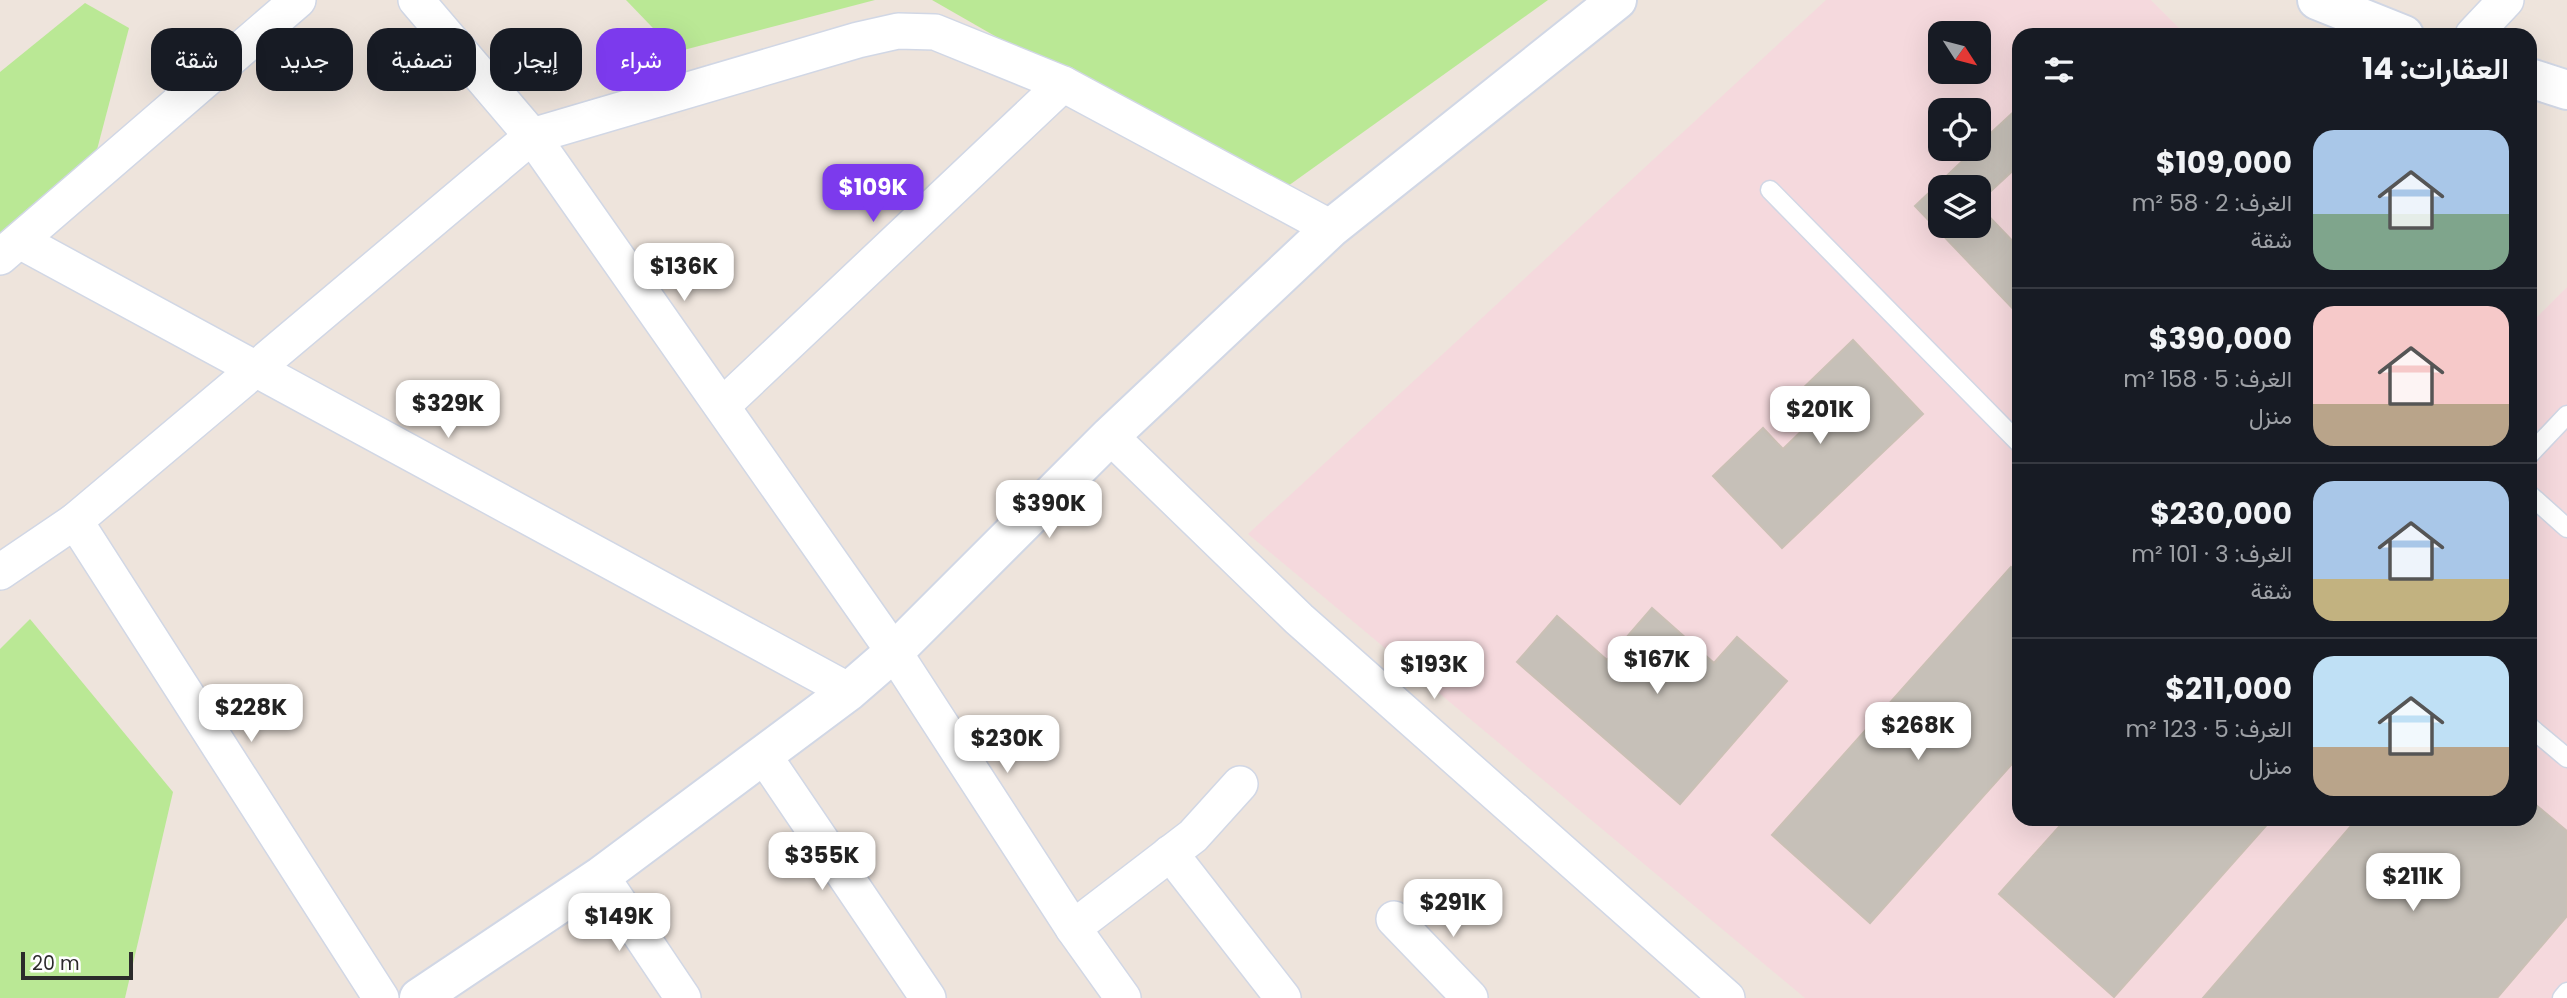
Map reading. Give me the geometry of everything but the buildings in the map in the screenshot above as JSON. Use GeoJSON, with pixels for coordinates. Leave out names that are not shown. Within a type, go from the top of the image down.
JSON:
{"type":"FeatureCollection","features":[{"type":"Feature","properties":{"kind":"main road"},"geometry":{"type":"LineString","coordinates":[[419,998],[601,876],[849,691],[894,652],[1110,436],[1331,228],[1617,0]]}},
{"type":"Feature","properties":{"kind":"main road"},"geometry":{"type":"LineString","coordinates":[[2326,2],[2387,28]]}},
{"type":"Feature","properties":{"kind":"main road"},"geometry":{"type":"LineString","coordinates":[[2537,80],[2567,90]]}},
{"type":"Feature","properties":{"kind":"street"},"geometry":{"type":"LineString","coordinates":[[298,0],[10,249],[258,369],[849,691]]}},
{"type":"Feature","properties":{"kind":"street"},"geometry":{"type":"LineString","coordinates":[[416,0],[532,136],[894,652],[1073,928],[1123,998]]}},
{"type":"Feature","properties":{"kind":"street"},"geometry":{"type":"LineString","coordinates":[[2480,28],[2506,0]]}},
{"type":"Feature","properties":{"kind":"street"},"geometry":{"type":"LineString","coordinates":[[0,572],[75,521],[532,136],[858,40],[898,31],[935,32],[1063,84],[1331,228]]}},
{"type":"Feature","properties":{"kind":"street"},"geometry":{"type":"LineString","coordinates":[[722,406],[1063,84]]}},
{"type":"Feature","properties":{"kind":"street"},"geometry":{"type":"LineString","coordinates":[[1110,436],[1299,619],[1727,998]]}},
{"type":"Feature","properties":{"kind":"street"},"geometry":{"type":"LineString","coordinates":[[75,521],[381,998]]}},
{"type":"Feature","properties":{"kind":"street"},"geometry":{"type":"LineString","coordinates":[[764,755],[928,998]]}},
{"type":"Feature","properties":{"kind":"street"},"geometry":{"type":"LineString","coordinates":[[1073,928],[1192,836],[1240,783]]}},
{"type":"Feature","properties":{"kind":"street"},"geometry":{"type":"LineString","coordinates":[[1170,853],[1283,998]]}},
{"type":"Feature","properties":{"kind":"street"},"geometry":{"type":"LineString","coordinates":[[601,876],[683,998]]}},
{"type":"Feature","properties":{"kind":"street"},"geometry":{"type":"LineString","coordinates":[[1394,919],[1471,998]]}},
{"type":"Feature","properties":{"kind":"lane"},"geometry":{"type":"LineString","coordinates":[[1770,190],[2012,436]]}},
{"type":"Feature","properties":{"kind":"lane"},"geometry":{"type":"LineString","coordinates":[[2537,447],[2567,415]]}},
{"type":"Feature","properties":{"kind":"lane"},"geometry":{"type":"LineString","coordinates":[[2537,501],[2567,528]]}},
{"type":"Feature","properties":{"kind":"lane"},"geometry":{"type":"LineString","coordinates":[[2537,733],[2567,758]]}},
{"type":"Feature","properties":{"kind":"lane"},"geometry":{"type":"LineString","coordinates":[[2562,998],[2567,992]]}},
{"type":"Feature","properties":{"kind":"shaded area"},"geometry":{"type":"Polygon","coordinates":[[[1826,0],[2151,0],[2179,28],[2012,28],[2012,826],[2537,826],[2537,317],[2567,287],[2567,998],[1805,998],[1248,534],[1826,0]]]}},
{"type":"Feature","properties":{"kind":"green space"},"geometry":{"type":"Polygon","coordinates":[[[626,0],[875,0],[686,49],[686,28],[653,28],[626,0]]]}},
{"type":"Feature","properties":{"kind":"green space"},"geometry":{"type":"Polygon","coordinates":[[[932,0],[1548,0],[1274,196],[932,0]]]}},
{"type":"Feature","properties":{"kind":"green space"},"geometry":{"type":"Polygon","coordinates":[[[85,3],[129,28],[94,161],[0,241],[0,72],[85,3]]]}},
{"type":"Feature","properties":{"kind":"green space"},"geometry":{"type":"Polygon","coordinates":[[[30,619],[173,792],[125,998],[0,998],[0,649],[30,619]]]}}]}
